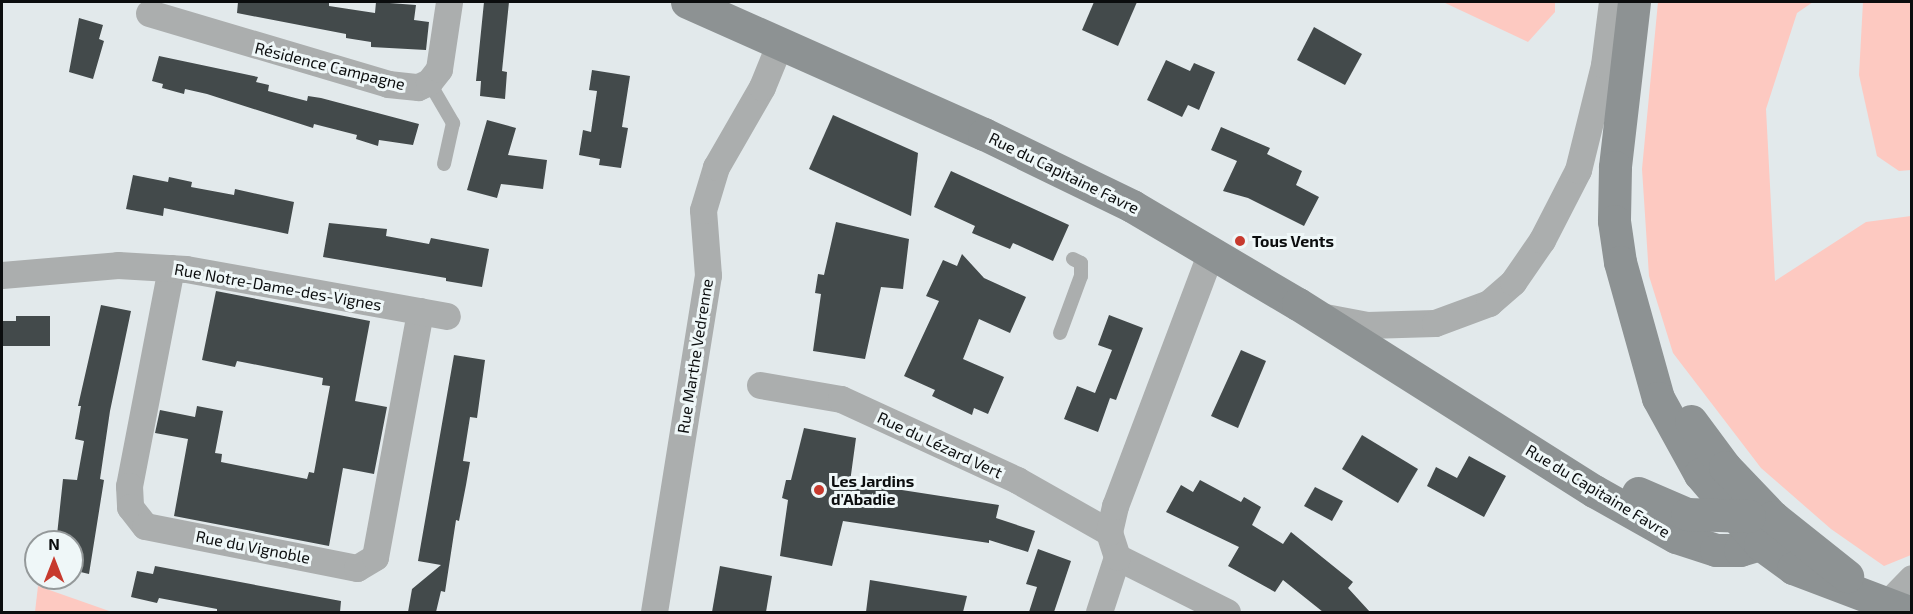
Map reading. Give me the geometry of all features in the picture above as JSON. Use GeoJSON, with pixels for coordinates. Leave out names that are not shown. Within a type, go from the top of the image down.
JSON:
{"type":"FeatureCollection","features":[{"type":"Feature","properties":{"kind":"street","name":"Résidence Campagne"},"geometry":{"type":"LineString","coordinates":[[149,14],[388,84],[418,87],[429,82],[440,69],[450,2]]}},
{"type":"Feature","properties":{"kind":"street","name":"Rue du Capitaine Favre"},"geometry":{"type":"LineString","coordinates":[[687,2],[1069,174],[1210,252],[1420,383],[1676,537],[1716,550],[1740,550],[1768,532]]}},
{"type":"Feature","properties":{"kind":"street"},"geometry":{"type":"LineString","coordinates":[[1314,315],[1367,325],[1435,323],[1489,303],[1514,282],[1542,240],[1578,170],[1604,65],[1612,2]]}},
{"type":"Feature","properties":{"kind":"street"},"geometry":{"type":"LineString","coordinates":[[1634,2],[1614,198],[1620,262],[1658,398],[1681,443],[1733,516],[1768,532],[1803,559],[1849,578],[1891,609]]}},
{"type":"Feature","properties":{"kind":"street","name":"Rue Marthe Vedrenne"},"geometry":{"type":"LineString","coordinates":[[654,612],[708,275],[703,210],[716,167],[762,87],[780,43]]}},
{"type":"Feature","properties":{"kind":"street"},"geometry":{"type":"LineString","coordinates":[[1099,612],[1113,544],[1115,506],[1210,252]]}},
{"type":"Feature","properties":{"kind":"street","name":"Rue Notre-Dame-des-Vignes"},"geometry":{"type":"LineString","coordinates":[[2,275],[118,265],[171,268],[447,316]]}},
{"type":"Feature","properties":{"kind":"street","name":"Rue du Vignoble"},"geometry":{"type":"LineString","coordinates":[[171,268],[129,486],[130,507],[145,526],[357,568],[375,557],[420,311]]}},
{"type":"Feature","properties":{"kind":"street"},"geometry":{"type":"LineString","coordinates":[[1641,341],[1695,429],[1725,467],[1793,568],[1891,609]]}},
{"type":"Feature","properties":{"kind":"street","name":"Rue du Capitaine Favre"},"geometry":{"type":"LineString","coordinates":[[1420,383],[1672,510],[1706,517],[1733,516]]}},
{"type":"Feature","properties":{"kind":"street","name":"Rue du Lézard Vert"},"geometry":{"type":"LineString","coordinates":[[760,385],[841,399],[1017,480],[1113,544],[1227,612]]}},
{"type":"Feature","properties":{"kind":"street"},"geometry":{"type":"LineString","coordinates":[[1891,609],[1911,578]]}},
{"type":"Feature","properties":{"kind":"lane"},"geometry":{"type":"LineString","coordinates":[[429,82],[453,123],[444,164]]}},
{"type":"Feature","properties":{"kind":"lane"},"geometry":{"type":"LineString","coordinates":[[1060,333],[1082,276],[1081,263],[1073,259]]}},
{"type":"Feature","properties":{"kind":"shaded area"},"geometry":{"type":"Polygon","coordinates":[[[1443,2],[1555,2],[1555,12],[1528,42],[1443,2]]]}},
{"type":"Feature","properties":{"kind":"shaded area"},"geometry":{"type":"Polygon","coordinates":[[[1658,2],[1813,2],[1797,13],[1766,109],[1775,281],[1866,222],[1911,216],[1911,555],[1884,566],[1831,529],[1761,468],[1673,353],[1649,276],[1642,169],[1658,2]]]}},
{"type":"Feature","properties":{"kind":"shaded area"},"geometry":{"type":"Polygon","coordinates":[[[1863,2],[1911,2],[1911,170],[1899,171],[1877,156],[1859,75],[1863,2]]]}},
{"type":"Feature","properties":{"kind":"shaded area"},"geometry":{"type":"Polygon","coordinates":[[[38,590],[49,590],[112,612],[35,612],[38,590]]]}},
{"type":"Feature","properties":{"kind":"building"},"geometry":{"type":"Polygon","coordinates":[[[238,2],[329,2],[329,6],[375,13],[376,2],[416,5],[414,20],[429,22],[426,50],[371,47],[371,42],[346,38],[346,34],[237,13],[238,2]]]}},
{"type":"Feature","properties":{"kind":"building"},"geometry":{"type":"Polygon","coordinates":[[[484,2],[509,2],[502,71],[507,72],[505,99],[480,96],[481,81],[476,81],[484,2]]]}},
{"type":"Feature","properties":{"kind":"building"},"geometry":{"type":"Polygon","coordinates":[[[1094,2],[1137,2],[1118,46],[1082,30],[1094,2]]]}},
{"type":"Feature","properties":{"kind":"building"},"geometry":{"type":"Polygon","coordinates":[[[79,18],[103,25],[99,39],[104,41],[93,79],[69,72],[79,18]]]}},
{"type":"Feature","properties":{"kind":"building"},"geometry":{"type":"Polygon","coordinates":[[[1314,27],[1362,54],[1345,85],[1297,60],[1314,27]]]}},
{"type":"Feature","properties":{"kind":"building"},"geometry":{"type":"Polygon","coordinates":[[[159,56],[258,77],[256,82],[269,85],[268,91],[307,101],[308,96],[321,98],[419,124],[413,145],[379,140],[378,146],[356,139],[357,135],[314,124],[313,128],[207,94],[185,89],[184,94],[162,88],[163,84],[152,81],[159,56]]]}},
{"type":"Feature","properties":{"kind":"building"},"geometry":{"type":"Polygon","coordinates":[[[1166,60],[1190,71],[1194,63],[1215,72],[1199,110],[1188,105],[1182,117],[1147,100],[1166,60]]]}},
{"type":"Feature","properties":{"kind":"building"},"geometry":{"type":"Polygon","coordinates":[[[592,70],[630,76],[622,127],[628,128],[621,168],[599,165],[600,159],[579,155],[583,130],[591,132],[597,91],[589,90],[592,70]]]}},
{"type":"Feature","properties":{"kind":"building"},"geometry":{"type":"Polygon","coordinates":[[[833,115],[918,153],[911,216],[809,169],[833,115]]]}},
{"type":"Feature","properties":{"kind":"building"},"geometry":{"type":"Polygon","coordinates":[[[487,120],[516,128],[508,155],[547,160],[543,189],[501,184],[497,198],[467,190],[487,120]]]}},
{"type":"Feature","properties":{"kind":"building"},"geometry":{"type":"Polygon","coordinates":[[[1221,127],[1270,148],[1267,154],[1302,171],[1296,185],[1319,197],[1304,226],[1248,198],[1223,191],[1237,161],[1211,150],[1221,127]]]}},
{"type":"Feature","properties":{"kind":"building"},"geometry":{"type":"Polygon","coordinates":[[[951,171],[1069,225],[1053,261],[1013,243],[1010,249],[972,233],[975,226],[934,207],[951,171]]]}},
{"type":"Feature","properties":{"kind":"building"},"geometry":{"type":"Polygon","coordinates":[[[133,175],[168,182],[169,177],[192,182],[191,187],[234,195],[235,189],[294,202],[288,234],[164,208],[163,216],[126,209],[133,175]]]}},
{"type":"Feature","properties":{"kind":"building"},"geometry":{"type":"Polygon","coordinates":[[[836,222],[909,239],[903,289],[881,287],[865,359],[813,351],[821,294],[815,293],[818,274],[824,275],[836,222]]]}},
{"type":"Feature","properties":{"kind":"building"},"geometry":{"type":"Polygon","coordinates":[[[329,223],[387,229],[386,236],[429,244],[431,238],[489,249],[482,287],[446,281],[446,278],[323,257],[329,223]]]}},
{"type":"Feature","properties":{"kind":"building"},"geometry":{"type":"Polygon","coordinates":[[[962,254],[984,278],[1026,297],[1010,333],[979,319],[963,359],[1004,377],[988,414],[974,408],[972,415],[932,396],[935,390],[904,376],[939,301],[926,296],[943,260],[957,266],[962,254]]]}},
{"type":"Feature","properties":{"kind":"building"},"geometry":{"type":"Polygon","coordinates":[[[216,291],[370,321],[355,401],[387,407],[374,474],[343,468],[329,546],[174,516],[188,439],[155,433],[160,410],[195,417],[197,406],[223,411],[215,453],[222,454],[221,462],[307,479],[309,472],[314,473],[330,386],[322,385],[323,378],[237,361],[235,367],[202,360],[216,291]]]}},
{"type":"Feature","properties":{"kind":"building"},"geometry":{"type":"Polygon","coordinates":[[[101,305],[131,311],[110,411],[100,479],[104,480],[89,574],[84,573],[84,530],[58,530],[63,479],[77,480],[84,441],[75,439],[81,406],[78,406],[101,305]]]}},
{"type":"Feature","properties":{"kind":"building"},"geometry":{"type":"Polygon","coordinates":[[[1109,315],[1143,328],[1116,400],[1110,398],[1098,432],[1064,419],[1077,386],[1095,393],[1112,350],[1098,345],[1109,315]]]}},
{"type":"Feature","properties":{"kind":"building"},"geometry":{"type":"Polygon","coordinates":[[[16,316],[50,316],[50,346],[2,346],[2,321],[16,321],[16,316]]]}},
{"type":"Feature","properties":{"kind":"building"},"geometry":{"type":"Polygon","coordinates":[[[1241,350],[1266,361],[1238,428],[1211,416],[1241,350]]]}},
{"type":"Feature","properties":{"kind":"building"},"geometry":{"type":"Polygon","coordinates":[[[454,355],[485,360],[477,418],[470,417],[463,461],[470,462],[466,485],[459,521],[456,520],[445,592],[441,591],[436,612],[408,612],[412,589],[441,565],[418,561],[454,355]]]}},
{"type":"Feature","properties":{"kind":"building"},"geometry":{"type":"Polygon","coordinates":[[[804,428],[856,438],[850,482],[999,505],[996,518],[1035,531],[1028,552],[989,540],[989,543],[843,521],[832,566],[780,556],[788,500],[782,498],[786,480],[791,480],[804,428]]]}},
{"type":"Feature","properties":{"kind":"building"},"geometry":{"type":"Polygon","coordinates":[[[1362,435],[1418,469],[1398,503],[1342,469],[1362,435]]]}},
{"type":"Feature","properties":{"kind":"building"},"geometry":{"type":"Polygon","coordinates":[[[1469,456],[1506,476],[1484,517],[1427,486],[1436,467],[1457,478],[1469,456]]]}},
{"type":"Feature","properties":{"kind":"building"},"geometry":{"type":"Polygon","coordinates":[[[1200,480],[1241,502],[1244,497],[1261,507],[1252,525],[1283,544],[1291,532],[1353,582],[1348,588],[1370,612],[1323,612],[1283,580],[1275,592],[1228,566],[1239,547],[1166,512],[1181,485],[1193,492],[1200,480]]]}},
{"type":"Feature","properties":{"kind":"building"},"geometry":{"type":"Polygon","coordinates":[[[1315,487],[1343,501],[1332,521],[1304,506],[1315,487]]]}},
{"type":"Feature","properties":{"kind":"building"},"geometry":{"type":"Polygon","coordinates":[[[1038,549],[1071,561],[1054,612],[1029,612],[1037,587],[1026,584],[1038,549]]]}},
{"type":"Feature","properties":{"kind":"building"},"geometry":{"type":"Polygon","coordinates":[[[155,566],[341,601],[340,612],[217,612],[217,609],[159,598],[157,603],[131,597],[137,571],[153,574],[155,566]]]}},
{"type":"Feature","properties":{"kind":"building"},"geometry":{"type":"Polygon","coordinates":[[[720,566],[772,576],[766,612],[712,612],[720,566]]]}},
{"type":"Feature","properties":{"kind":"building"},"geometry":{"type":"Polygon","coordinates":[[[870,580],[967,596],[963,612],[866,612],[870,580]]]}},
{"type":"Feature","properties":{"kind":"place","name":"Tous Vents"},"geometry":{"type":"Point","coordinates":[1240,241]}},
{"type":"Feature","properties":{"kind":"place","name":"Les Jardins d'Abadie"},"geometry":{"type":"Point","coordinates":[819,490]}}]}
